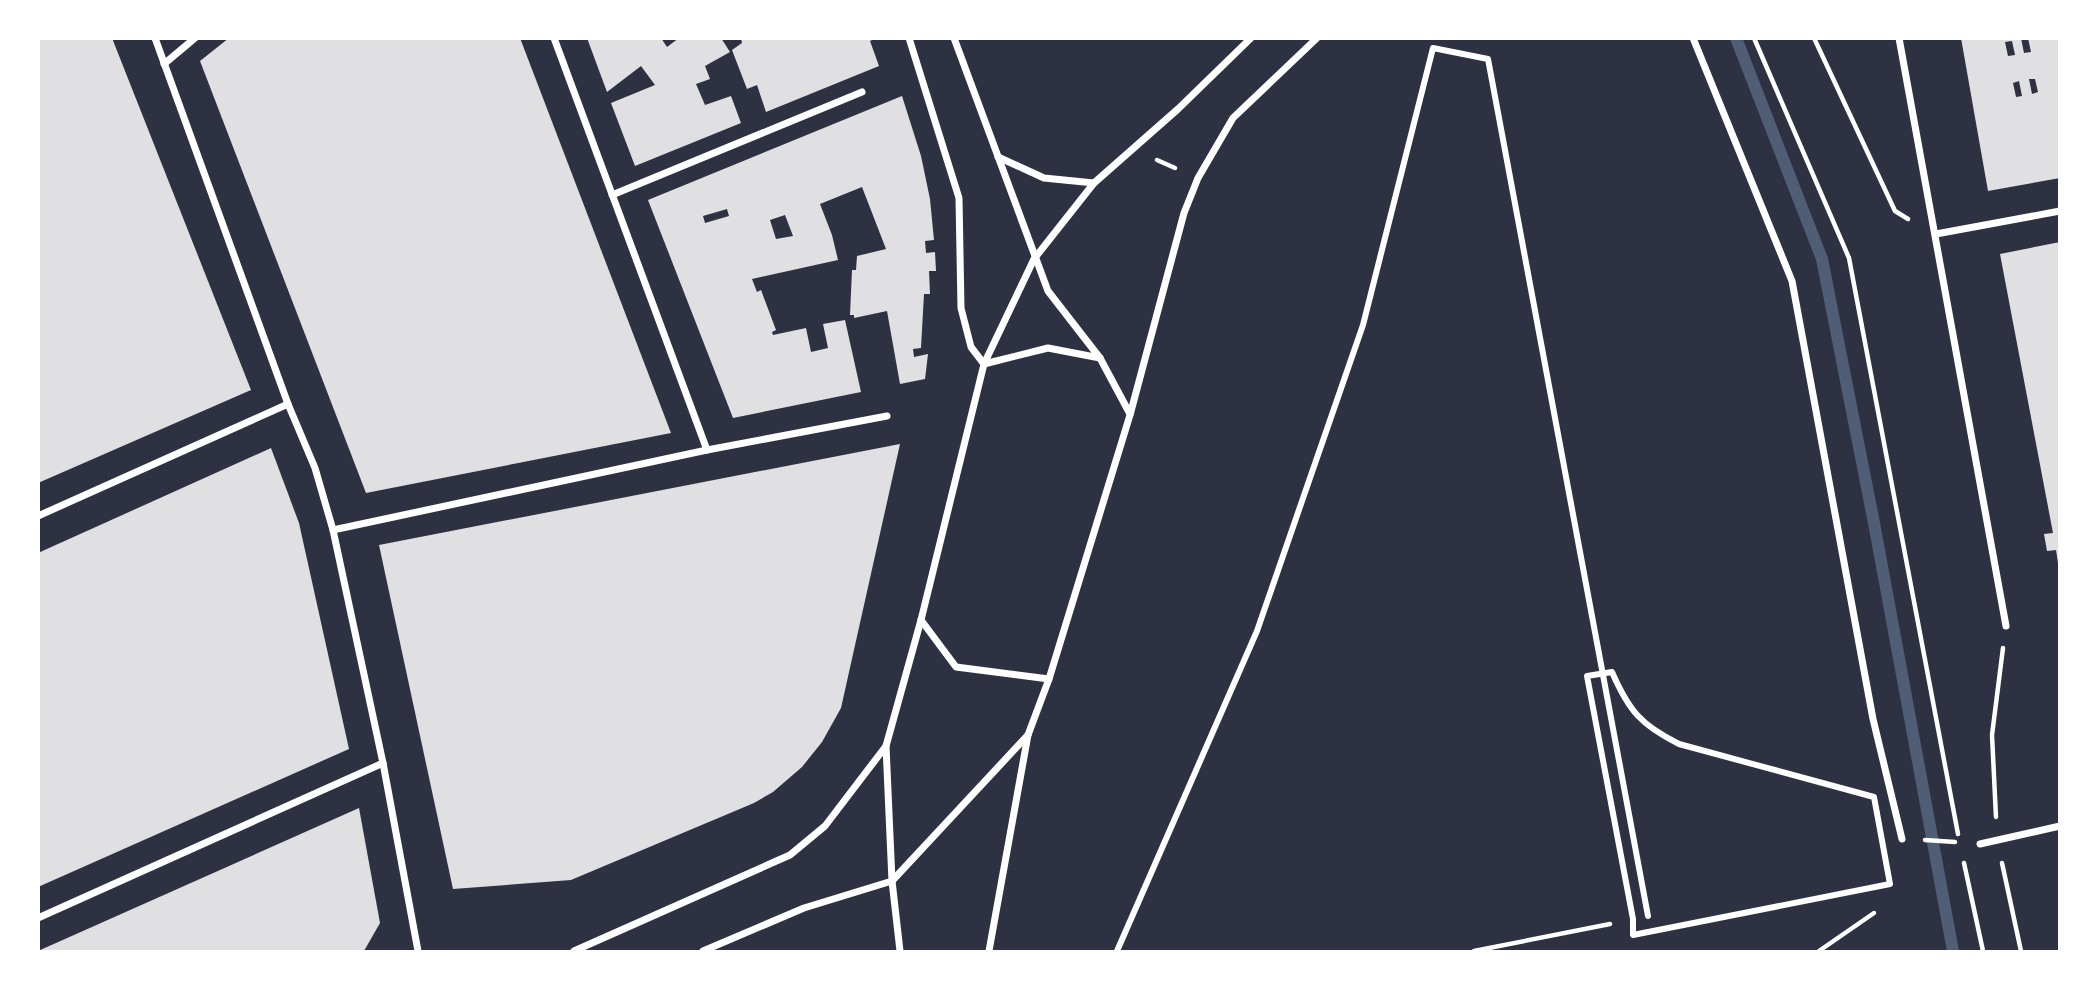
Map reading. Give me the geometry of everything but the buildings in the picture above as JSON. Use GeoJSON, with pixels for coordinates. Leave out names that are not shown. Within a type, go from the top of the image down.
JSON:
{"type":"FeatureCollection","features":[{"type":"Feature","properties":{"kind":"street"},"geometry":{"type":"LineString","coordinates":[[155,38],[288,404],[315,468],[333,530],[383,763],[418,951]]}},
{"type":"Feature","properties":{"kind":"street"},"geometry":{"type":"LineString","coordinates":[[164,64],[195,38]]}},
{"type":"Feature","properties":{"kind":"street"},"geometry":{"type":"LineString","coordinates":[[554,38],[707,450]]}},
{"type":"Feature","properties":{"kind":"street"},"geometry":{"type":"LineString","coordinates":[[909,38],[960,198],[961,308],[971,347],[984,365]]}},
{"type":"Feature","properties":{"kind":"street"},"geometry":{"type":"LineString","coordinates":[[954,38],[1048,291],[1100,358],[1130,415]]}},
{"type":"Feature","properties":{"kind":"street"},"geometry":{"type":"LineString","coordinates":[[900,951],[892,881],[886,746],[921,620],[984,365],[1034,259],[1094,183],[1251,38]]}},
{"type":"Feature","properties":{"kind":"street"},"geometry":{"type":"LineString","coordinates":[[989,951],[1028,735],[1049,679],[1130,415],[1182,222],[1198,178],[1233,118],[1317,38]]}},
{"type":"Feature","properties":{"kind":"street"},"geometry":{"type":"LineString","coordinates":[[1693,38],[1792,281],[1873,719],[1902,839]]}},
{"type":"Feature","properties":{"kind":"street"},"geometry":{"type":"LineString","coordinates":[[1899,38],[2006,626]]}},
{"type":"Feature","properties":{"kind":"street"},"geometry":{"type":"LineString","coordinates":[[1117,951],[1257,631],[1363,325],[1433,48],[1488,59],[1648,916]]}},
{"type":"Feature","properties":{"kind":"street"},"geometry":{"type":"LineString","coordinates":[[612,195],[862,92]]}},
{"type":"Feature","properties":{"kind":"street"},"geometry":{"type":"LineString","coordinates":[[998,157],[1044,178],[1094,183]]}},
{"type":"Feature","properties":{"kind":"street"},"geometry":{"type":"LineString","coordinates":[[1936,234],[2060,211]]}},
{"type":"Feature","properties":{"kind":"street"},"geometry":{"type":"LineString","coordinates":[[984,365],[1048,348],[1100,358]]}},
{"type":"Feature","properties":{"kind":"street"},"geometry":{"type":"LineString","coordinates":[[38,516],[288,404]]}},
{"type":"Feature","properties":{"kind":"street"},"geometry":{"type":"LineString","coordinates":[[333,530],[707,450],[887,415]]}},
{"type":"Feature","properties":{"kind":"street"},"geometry":{"type":"LineString","coordinates":[[921,620],[956,667],[1049,679]]}},
{"type":"Feature","properties":{"kind":"street"},"geometry":{"type":"LineString","coordinates":[[1612,672],[1621,693],[1641,720],[1650,729],[1679,744],[1874,797],[1890,884],[1633,935],[1633,919],[1587,676],[1612,672]]}},
{"type":"Feature","properties":{"kind":"street"},"geometry":{"type":"LineString","coordinates":[[703,951],[804,908],[892,881],[1028,735]]}},
{"type":"Feature","properties":{"kind":"street"},"geometry":{"type":"LineString","coordinates":[[574,951],[790,855],[825,826],[886,746]]}},
{"type":"Feature","properties":{"kind":"street"},"geometry":{"type":"LineString","coordinates":[[38,918],[383,763]]}},
{"type":"Feature","properties":{"kind":"street"},"geometry":{"type":"LineString","coordinates":[[1980,844],[2060,826]]}},
{"type":"Feature","properties":{"kind":"path"},"geometry":{"type":"LineString","coordinates":[[1754,38],[1849,258],[1961,849]]}},
{"type":"Feature","properties":{"kind":"path"},"geometry":{"type":"LineString","coordinates":[[1814,38],[1895,211],[1909,219]]}},
{"type":"Feature","properties":{"kind":"path"},"geometry":{"type":"LineString","coordinates":[[1150,157],[1179,169]]}},
{"type":"Feature","properties":{"kind":"path"},"geometry":{"type":"LineString","coordinates":[[2006,626],[1992,735],[1997,841],[2021,951]]}},
{"type":"Feature","properties":{"kind":"path"},"geometry":{"type":"LineString","coordinates":[[1902,839],[1980,844]]}},
{"type":"Feature","properties":{"kind":"path"},"geometry":{"type":"LineString","coordinates":[[1964,862],[1983,951]]}},
{"type":"Feature","properties":{"kind":"path"},"geometry":{"type":"LineString","coordinates":[[1474,951],[1633,919]]}},
{"type":"Feature","properties":{"kind":"waterway"},"geometry":{"type":"LineString","coordinates":[[1736,38],[1822,259],[1953,951]]}}]}
